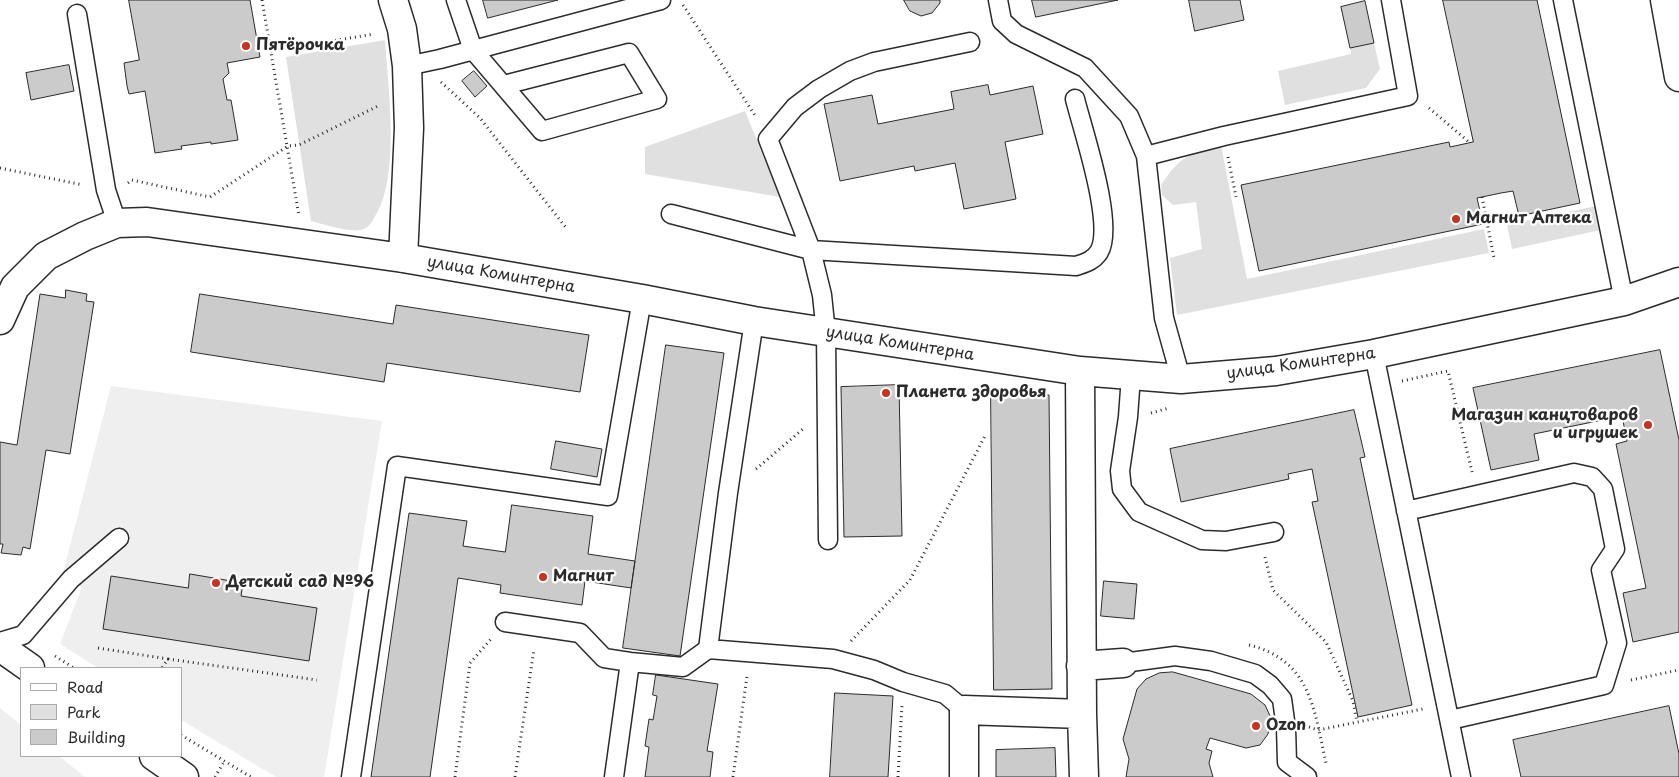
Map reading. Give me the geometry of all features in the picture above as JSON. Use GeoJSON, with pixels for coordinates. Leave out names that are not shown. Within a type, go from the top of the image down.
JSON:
{"type":"FeatureCollection","features":[{"type":"Feature","properties":{"kind":"street"},"geometry":{"type":"LineString","coordinates":[[393,0],[414,64],[403,258]]}},
{"type":"Feature","properties":{"kind":"street"},"geometry":{"type":"LineString","coordinates":[[1665,0],[1679,77]]}},
{"type":"Feature","properties":{"kind":"street","name":"улица Коминтерна"},"geometry":{"type":"LineString","coordinates":[[117,223],[148,222],[403,258],[642,299],[754,321],[1080,372],[1131,376],[1179,392],[1276,371],[1374,354],[1624,301],[1679,282]]}},
{"type":"Feature","properties":{"kind":"street"},"geometry":{"type":"LineString","coordinates":[[0,320],[14,287],[46,256],[117,223]]}},
{"type":"Feature","properties":{"kind":"street"},"geometry":{"type":"LineString","coordinates":[[1080,372],[1081,666],[1084,777]]}},
{"type":"Feature","properties":{"kind":"street"},"geometry":{"type":"LineString","coordinates":[[0,647],[29,667]]}},
{"type":"Feature","properties":{"kind":"street"},"geometry":{"type":"LineString","coordinates":[[1081,666],[1123,664]]}},
{"type":"Feature","properties":{"kind":"street"},"geometry":{"type":"LineString","coordinates":[[964,777],[964,710],[1082,714]]}},
{"type":"Feature","properties":{"kind":"street"},"geometry":{"type":"LineString","coordinates":[[155,757],[184,777]]}},
{"type":"Feature","properties":{"kind":"lane"},"geometry":{"type":"LineString","coordinates":[[456,0],[473,50],[542,131],[657,99],[629,52],[504,85]]}},
{"type":"Feature","properties":{"kind":"lane"},"geometry":{"type":"LineString","coordinates":[[414,64],[660,0]]}},
{"type":"Feature","properties":{"kind":"lane"},"geometry":{"type":"LineString","coordinates":[[998,0],[1002,21],[1016,34],[1085,68],[1129,116],[1146,156],[1164,318],[1179,392]]}},
{"type":"Feature","properties":{"kind":"lane"},"geometry":{"type":"LineString","coordinates":[[1146,156],[1233,134],[1408,96],[1390,0]]}},
{"type":"Feature","properties":{"kind":"lane"},"geometry":{"type":"LineString","coordinates":[[1563,0],[1624,301]]}},
{"type":"Feature","properties":{"kind":"lane"},"geometry":{"type":"LineString","coordinates":[[77,14],[106,190],[117,223]]}},
{"type":"Feature","properties":{"kind":"lane"},"geometry":{"type":"LineString","coordinates":[[828,540],[826,332],[822,295],[811,250],[768,139],[795,107],[819,89],[850,70],[874,62],[970,42]]}},
{"type":"Feature","properties":{"kind":"lane"},"geometry":{"type":"LineString","coordinates":[[671,214],[811,250],[1076,266],[1090,262],[1099,252],[1103,237],[1099,190],[1075,99]]}},
{"type":"Feature","properties":{"kind":"lane"},"geometry":{"type":"LineString","coordinates":[[351,777],[397,466],[608,496],[642,299]]}},
{"type":"Feature","properties":{"kind":"lane"},"geometry":{"type":"LineString","coordinates":[[708,650],[728,493],[754,321]]}},
{"type":"Feature","properties":{"kind":"lane"},"geometry":{"type":"LineString","coordinates":[[1374,354],[1461,777]]}},
{"type":"Feature","properties":{"kind":"lane"},"geometry":{"type":"LineString","coordinates":[[1131,376],[1128,417],[1120,471],[1122,489],[1139,512],[1202,540],[1226,541],[1274,532]]}},
{"type":"Feature","properties":{"kind":"lane"},"geometry":{"type":"LineString","coordinates":[[1406,512],[1574,473],[1592,477],[1603,489],[1615,549],[1601,570],[1617,643],[1604,685],[1450,720]]}},
{"type":"Feature","properties":{"kind":"lane"},"geometry":{"type":"LineString","coordinates":[[0,642],[23,635],[71,580],[119,538]]}},
{"type":"Feature","properties":{"kind":"lane"},"geometry":{"type":"LineString","coordinates":[[505,622],[580,633],[604,658],[630,662],[683,667],[708,650],[833,659],[874,670],[903,682],[945,694],[964,710]]}},
{"type":"Feature","properties":{"kind":"lane"},"geometry":{"type":"LineString","coordinates":[[1123,664],[1175,656],[1211,662],[1255,674],[1270,685],[1282,699],[1287,762],[1307,777]]}},
{"type":"Feature","properties":{"kind":"lane"},"geometry":{"type":"LineString","coordinates":[[614,777],[630,662]]}},
{"type":"Feature","properties":{"kind":"path"},"geometry":{"type":"LineString","coordinates":[[262,0],[304,243]]}},
{"type":"Feature","properties":{"kind":"path"},"geometry":{"type":"LineString","coordinates":[[680,0],[751,106],[768,139]]}},
{"type":"Feature","properties":{"kind":"path"},"geometry":{"type":"LineString","coordinates":[[271,51],[402,29]]}},
{"type":"Feature","properties":{"kind":"path"},"geometry":{"type":"LineString","coordinates":[[414,64],[480,118],[567,229]]}},
{"type":"Feature","properties":{"kind":"path"},"geometry":{"type":"LineString","coordinates":[[1408,96],[1426,106],[1470,143]]}},
{"type":"Feature","properties":{"kind":"path"},"geometry":{"type":"LineString","coordinates":[[0,168],[106,190],[118,191],[132,180],[210,197],[288,146],[299,144],[381,104]]}},
{"type":"Feature","properties":{"kind":"path"},"geometry":{"type":"LineString","coordinates":[[1482,197],[1494,258]]}},
{"type":"Feature","properties":{"kind":"path"},"geometry":{"type":"LineString","coordinates":[[1380,385],[1448,371],[1478,495]]}},
{"type":"Feature","properties":{"kind":"path"},"geometry":{"type":"LineString","coordinates":[[1128,417],[1157,412],[1179,392]]}},
{"type":"Feature","properties":{"kind":"path"},"geometry":{"type":"LineString","coordinates":[[728,493],[826,409]]}},
{"type":"Feature","properties":{"kind":"path"},"geometry":{"type":"LineString","coordinates":[[833,659],[900,593],[910,580],[986,434]]}},
{"type":"Feature","properties":{"kind":"path"},"geometry":{"type":"LineString","coordinates":[[455,777],[470,663],[505,622]]}},
{"type":"Feature","properties":{"kind":"path"},"geometry":{"type":"LineString","coordinates":[[515,777],[537,627]]}},
{"type":"Feature","properties":{"kind":"path"},"geometry":{"type":"LineString","coordinates":[[98,648],[317,680]]}},
{"type":"Feature","properties":{"kind":"path"},"geometry":{"type":"LineString","coordinates":[[734,777],[750,653]]}},
{"type":"Feature","properties":{"kind":"path"},"geometry":{"type":"LineString","coordinates":[[163,667],[168,659]]}},
{"type":"Feature","properties":{"kind":"path"},"geometry":{"type":"LineString","coordinates":[[1604,685],[1679,670]]}},
{"type":"Feature","properties":{"kind":"path"},"geometry":{"type":"LineString","coordinates":[[898,777],[903,682]]}},
{"type":"Feature","properties":{"kind":"path"},"geometry":{"type":"LineString","coordinates":[[1284,718],[1318,730],[1431,707]]}},
{"type":"Feature","properties":{"kind":"path"},"geometry":{"type":"LineString","coordinates":[[182,736],[252,777]]}},
{"type":"Feature","properties":{"kind":"path"},"geometry":{"type":"LineString","coordinates":[[215,777],[225,760]]}},
{"type":"Feature","properties":{"kind":"shaded area","name":"Детский сад №96"},"geometry":{"type":"Polygon","coordinates":[[[111,386],[382,421],[324,777],[276,777],[182,721],[182,667],[96,667],[60,644],[82,587],[63,573],[111,386]]]}},
{"type":"Feature","properties":{"kind":"shaded area"},"geometry":{"type":"Polygon","coordinates":[[[0,708],[20,724],[20,757],[60,757],[85,777],[0,777],[0,708]]]}},
{"type":"Feature","properties":{"kind":"green space"},"geometry":{"type":"Polygon","coordinates":[[[385,40],[391,132],[388,180],[382,201],[371,223],[364,229],[346,229],[311,221],[286,57],[385,40]]]}},
{"type":"Feature","properties":{"kind":"green space"},"geometry":{"type":"Polygon","coordinates":[[[1374,43],[1380,69],[1366,88],[1285,105],[1278,71],[1351,54],[1350,48],[1374,43]]]}},
{"type":"Feature","properties":{"kind":"green space"},"geometry":{"type":"Polygon","coordinates":[[[745,111],[780,197],[645,174],[645,147],[745,111]]]}},
{"type":"Feature","properties":{"kind":"green space"},"geometry":{"type":"Polygon","coordinates":[[[1221,145],[1247,279],[1484,229],[1489,253],[1177,315],[1170,258],[1202,249],[1196,202],[1173,205],[1162,195],[1161,185],[1174,168],[1186,158],[1221,145]]]}},
{"type":"Feature","properties":{"kind":"green space"},"geometry":{"type":"Polygon","coordinates":[[[1596,206],[1601,230],[1512,249],[1507,225],[1596,206]]]}},
{"type":"Feature","properties":{"kind":"building"},"geometry":{"type":"Polygon","coordinates":[[[129,0],[250,0],[260,57],[227,63],[229,73],[223,79],[227,100],[231,100],[238,140],[181,146],[182,149],[155,153],[145,91],[129,94],[127,86],[124,63],[139,60],[129,0]]]}},
{"type":"Feature","properties":{"kind":"building"},"geometry":{"type":"Polygon","coordinates":[[[483,0],[558,0],[488,18],[483,0]]]}},
{"type":"Feature","properties":{"kind":"building"},"geometry":{"type":"Polygon","coordinates":[[[904,0],[940,0],[940,3],[932,13],[921,16],[910,11],[904,0]]]}},
{"type":"Feature","properties":{"kind":"building"},"geometry":{"type":"Polygon","coordinates":[[[1032,0],[1118,0],[1036,17],[1032,0]]]}},
{"type":"Feature","properties":{"kind":"building"},"geometry":{"type":"Polygon","coordinates":[[[1189,0],[1240,0],[1244,20],[1195,31],[1189,0]]]}},
{"type":"Feature","properties":{"kind":"building"},"geometry":{"type":"Polygon","coordinates":[[[1443,0],[1537,0],[1580,203],[1519,216],[1513,191],[1477,198],[1483,224],[1259,271],[1241,185],[1449,142],[1450,147],[1473,142],[1443,0]]]}},
{"type":"Feature","properties":{"kind":"building"},"geometry":{"type":"Polygon","coordinates":[[[1365,1],[1374,43],[1350,48],[1341,7],[1365,1]]]}},
{"type":"Feature","properties":{"kind":"building"},"geometry":{"type":"Polygon","coordinates":[[[69,65],[74,91],[31,100],[26,73],[69,65]]]}},
{"type":"Feature","properties":{"kind":"building"},"geometry":{"type":"Polygon","coordinates":[[[474,71],[487,86],[475,97],[462,81],[474,71]]]}},
{"type":"Feature","properties":{"kind":"building"},"geometry":{"type":"Polygon","coordinates":[[[988,85],[990,95],[1033,86],[1043,134],[1005,142],[1016,199],[964,209],[955,163],[915,171],[914,166],[840,181],[824,104],[872,95],[878,124],[954,109],[951,92],[988,85]]]}},
{"type":"Feature","properties":{"kind":"building"},"geometry":{"type":"Polygon","coordinates":[[[66,290],[87,294],[86,301],[94,302],[70,454],[46,450],[30,549],[23,547],[21,555],[1,553],[3,544],[0,544],[0,442],[17,445],[40,294],[65,298],[66,290]]]}},
{"type":"Feature","properties":{"kind":"building"},"geometry":{"type":"Polygon","coordinates":[[[200,294],[393,324],[396,305],[589,335],[580,392],[387,363],[384,382],[191,352],[200,294]]]}},
{"type":"Feature","properties":{"kind":"building"},"geometry":{"type":"Polygon","coordinates":[[[666,345],[724,353],[680,656],[623,648],[666,345]]]}},
{"type":"Feature","properties":{"kind":"building"},"geometry":{"type":"Polygon","coordinates":[[[1660,350],[1679,440],[1679,632],[1633,642],[1623,593],[1646,588],[1616,444],[1627,441],[1622,416],[1534,434],[1539,460],[1491,470],[1473,388],[1660,350]]]}},
{"type":"Feature","properties":{"kind":"building"},"geometry":{"type":"Polygon","coordinates":[[[899,385],[902,536],[844,537],[841,387],[899,385]]]}},
{"type":"Feature","properties":{"kind":"building"},"geometry":{"type":"Polygon","coordinates":[[[991,395],[1049,395],[1052,689],[994,690],[991,395]]]}},
{"type":"Feature","properties":{"kind":"building"},"geometry":{"type":"Polygon","coordinates":[[[1354,410],[1365,457],[1360,458],[1412,705],[1358,717],[1312,502],[1318,501],[1312,469],[1288,474],[1289,479],[1181,502],[1170,449],[1354,410]]]}},
{"type":"Feature","properties":{"kind":"building"},"geometry":{"type":"Polygon","coordinates":[[[556,441],[602,449],[597,477],[551,469],[556,441]]]}},
{"type":"Feature","properties":{"kind":"building"},"geometry":{"type":"Polygon","coordinates":[[[512,505],[593,516],[588,554],[635,561],[631,588],[585,581],[582,605],[500,593],[501,585],[458,578],[430,777],[371,777],[409,513],[467,521],[463,546],[505,552],[512,505]]]}},
{"type":"Feature","properties":{"kind":"building"},"geometry":{"type":"Polygon","coordinates":[[[190,574],[243,583],[241,596],[317,608],[309,661],[103,629],[111,576],[188,588],[190,574]]]}},
{"type":"Feature","properties":{"kind":"building"},"geometry":{"type":"Polygon","coordinates":[[[1104,581],[1137,584],[1134,619],[1101,616],[1104,581]]]}},
{"type":"Feature","properties":{"kind":"building"},"geometry":{"type":"Polygon","coordinates":[[[1173,672],[1251,694],[1265,705],[1271,718],[1268,734],[1260,745],[1246,748],[1210,738],[1206,749],[1212,751],[1209,763],[1213,777],[1126,777],[1129,759],[1123,739],[1137,689],[1146,679],[1159,673],[1173,672]]]}},
{"type":"Feature","properties":{"kind":"building"},"geometry":{"type":"Polygon","coordinates":[[[656,675],[718,684],[707,751],[713,752],[710,777],[645,777],[649,747],[645,746],[649,719],[653,720],[657,696],[653,695],[656,675]]]}},
{"type":"Feature","properties":{"kind":"building"},"geometry":{"type":"Polygon","coordinates":[[[835,693],[893,696],[888,777],[830,777],[835,693]]]}},
{"type":"Feature","properties":{"kind":"building"},"geometry":{"type":"Polygon","coordinates":[[[1669,706],[1679,754],[1679,777],[1521,777],[1513,740],[1669,706]]]}},
{"type":"Feature","properties":{"kind":"building"},"geometry":{"type":"Polygon","coordinates":[[[1055,748],[1056,777],[996,777],[996,750],[1055,748]]]}},
{"type":"Feature","properties":{"kind":"place","name":"Пятёрочка"},"geometry":{"type":"Point","coordinates":[246,46]}},
{"type":"Feature","properties":{"kind":"place","name":"Магнит Аптека"},"geometry":{"type":"Point","coordinates":[1456,219]}},
{"type":"Feature","properties":{"kind":"place","name":"Планета здоровья"},"geometry":{"type":"Point","coordinates":[886,393]}},
{"type":"Feature","properties":{"kind":"place","name":"Магазин канцтоваров и игрушек"},"geometry":{"type":"Point","coordinates":[1648,425]}},
{"type":"Feature","properties":{"kind":"place","name":"Магнит"},"geometry":{"type":"Point","coordinates":[543,577]}},
{"type":"Feature","properties":{"kind":"place","name":"Детский сад №96"},"geometry":{"type":"Point","coordinates":[216,583]}},
{"type":"Feature","properties":{"kind":"place","name":"Ozon"},"geometry":{"type":"Point","coordinates":[1256,726]}}]}
